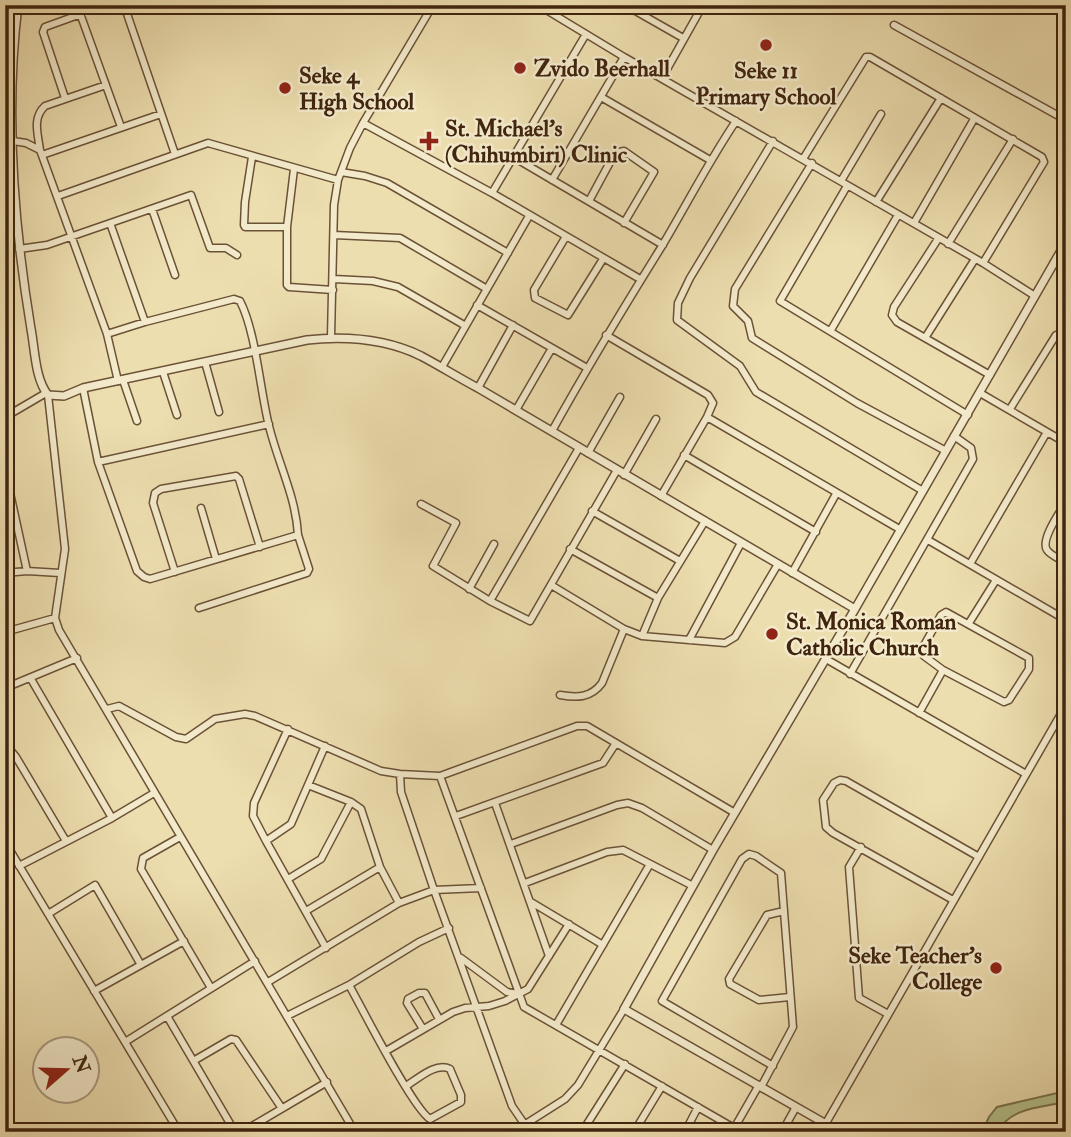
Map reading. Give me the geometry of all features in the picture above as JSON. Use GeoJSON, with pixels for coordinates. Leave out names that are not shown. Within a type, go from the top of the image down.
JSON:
{"type":"FeatureCollection","features":[{"type":"Feature","properties":{"kind":"street"},"geometry":{"type":"LineString","coordinates":[[18,5],[13,141],[19,249],[37,366],[47,394],[65,549],[55,618],[59,631],[327,1082],[353,1129],[343,1132]]}},
{"type":"Feature","properties":{"kind":"street"},"geometry":{"type":"LineString","coordinates":[[78,5],[121,127]]}},
{"type":"Feature","properties":{"kind":"street"},"geometry":{"type":"LineString","coordinates":[[124,5],[175,154]]}},
{"type":"Feature","properties":{"kind":"street"},"geometry":{"type":"LineString","coordinates":[[331,337],[335,190],[338,180],[363,123],[433,5]]}},
{"type":"Feature","properties":{"kind":"street"},"geometry":{"type":"LineString","coordinates":[[538,5],[983,263],[1035,296]]}},
{"type":"Feature","properties":{"kind":"street"},"geometry":{"type":"LineString","coordinates":[[625,5],[684,38]]}},
{"type":"Feature","properties":{"kind":"street"},"geometry":{"type":"LineString","coordinates":[[662,78],[703,5]]}},
{"type":"Feature","properties":{"kind":"street"},"geometry":{"type":"LineString","coordinates":[[65,98],[43,32],[45,27],[80,14]]}},
{"type":"Feature","properties":{"kind":"street"},"geometry":{"type":"LineString","coordinates":[[894,25],[1066,120]]}},
{"type":"Feature","properties":{"kind":"street"},"geometry":{"type":"LineString","coordinates":[[492,193],[586,34]]}},
{"type":"Feature","properties":{"kind":"street"},"geometry":{"type":"LineString","coordinates":[[552,180],[624,57]]}},
{"type":"Feature","properties":{"kind":"street"},"geometry":{"type":"LineString","coordinates":[[803,159],[866,57],[1013,139],[1042,157],[1044,162],[983,263]]}},
{"type":"Feature","properties":{"kind":"street"},"geometry":{"type":"LineString","coordinates":[[106,85],[45,106],[36,119],[41,153],[137,421]]}},
{"type":"Feature","properties":{"kind":"street"},"geometry":{"type":"LineString","coordinates":[[601,97],[710,160]]}},
{"type":"Feature","properties":{"kind":"street"},"geometry":{"type":"LineString","coordinates":[[876,202],[940,98]]}},
{"type":"Feature","properties":{"kind":"street"},"geometry":{"type":"LineString","coordinates":[[41,153],[161,114]]}},
{"type":"Feature","properties":{"kind":"street"},"geometry":{"type":"LineString","coordinates":[[881,114],[780,301],[968,415]]}},
{"type":"Feature","properties":{"kind":"street"},"geometry":{"type":"LineString","coordinates":[[914,223],[974,119]]}},
{"type":"Feature","properties":{"kind":"street"},"geometry":{"type":"LineString","coordinates":[[552,432],[606,335],[736,121]]}},
{"type":"Feature","properties":{"kind":"street"},"geometry":{"type":"LineString","coordinates":[[363,123],[492,193],[565,238],[640,279]]}},
{"type":"Feature","properties":{"kind":"street"},"geometry":{"type":"LineString","coordinates":[[948,244],[1013,139]]}},
{"type":"Feature","properties":{"kind":"street"},"geometry":{"type":"LineString","coordinates":[[13,141],[26,143],[41,153]]}},
{"type":"Feature","properties":{"kind":"street"},"geometry":{"type":"LineString","coordinates":[[773,141],[690,278],[678,303],[677,320],[740,366],[756,392],[923,491]]}},
{"type":"Feature","properties":{"kind":"street"},"geometry":{"type":"LineString","coordinates":[[58,197],[208,143],[338,180]]}},
{"type":"Feature","properties":{"kind":"street"},"geometry":{"type":"LineString","coordinates":[[589,201],[615,153],[624,151],[654,172],[624,223]]}},
{"type":"Feature","properties":{"kind":"street"},"geometry":{"type":"LineString","coordinates":[[253,157],[244,225],[286,227]]}},
{"type":"Feature","properties":{"kind":"street"},"geometry":{"type":"LineString","coordinates":[[515,158],[663,244]]}},
{"type":"Feature","properties":{"kind":"street"},"geometry":{"type":"LineString","coordinates":[[812,163],[735,289],[733,306],[748,321],[752,338],[857,403],[946,451]]}},
{"type":"Feature","properties":{"kind":"street"},"geometry":{"type":"LineString","coordinates":[[294,169],[286,227],[288,286],[333,290]]}},
{"type":"Feature","properties":{"kind":"street"},"geometry":{"type":"LineString","coordinates":[[341,172],[387,183],[508,253]]}},
{"type":"Feature","properties":{"kind":"street"},"geometry":{"type":"LineString","coordinates":[[19,249],[47,245],[191,195],[210,248],[226,248],[237,254]]}},
{"type":"Feature","properties":{"kind":"street"},"geometry":{"type":"LineString","coordinates":[[152,209],[175,275]]}},
{"type":"Feature","properties":{"kind":"street"},"geometry":{"type":"LineString","coordinates":[[831,330],[898,215]]}},
{"type":"Feature","properties":{"kind":"street"},"geometry":{"type":"LineString","coordinates":[[442,367],[464,325],[530,216]]}},
{"type":"Feature","properties":{"kind":"street"},"geometry":{"type":"LineString","coordinates":[[110,223],[145,321]]}},
{"type":"Feature","properties":{"kind":"street"},"geometry":{"type":"LineString","coordinates":[[334,235],[400,238],[487,289]]}},
{"type":"Feature","properties":{"kind":"street"},"geometry":{"type":"LineString","coordinates":[[565,238],[534,290],[535,298],[545,304],[568,315],[603,259]]}},
{"type":"Feature","properties":{"kind":"street"},"geometry":{"type":"LineString","coordinates":[[938,239],[892,311],[897,322],[990,375]]}},
{"type":"Feature","properties":{"kind":"street"},"geometry":{"type":"LineString","coordinates":[[513,1132],[565,1099],[578,1085],[1066,242]]}},
{"type":"Feature","properties":{"kind":"street"},"geometry":{"type":"LineString","coordinates":[[925,338],[975,259]]}},
{"type":"Feature","properties":{"kind":"street"},"geometry":{"type":"LineString","coordinates":[[1054,262],[1066,269]]}},
{"type":"Feature","properties":{"kind":"street"},"geometry":{"type":"LineString","coordinates":[[334,279],[373,281],[398,287],[464,325]]}},
{"type":"Feature","properties":{"kind":"street"},"geometry":{"type":"LineString","coordinates":[[107,334],[145,321],[238,300],[242,304],[269,424],[297,515],[298,535],[309,569],[307,573],[199,608]]}},
{"type":"Feature","properties":{"kind":"street"},"geometry":{"type":"LineString","coordinates":[[477,305],[587,368]]}},
{"type":"Feature","properties":{"kind":"street"},"geometry":{"type":"LineString","coordinates":[[478,388],[513,325]]}},
{"type":"Feature","properties":{"kind":"street"},"geometry":{"type":"LineString","coordinates":[[1010,410],[1056,335],[1066,332]]}},
{"type":"Feature","properties":{"kind":"street"},"geometry":{"type":"LineString","coordinates":[[606,335],[708,395],[713,403],[661,496]]}},
{"type":"Feature","properties":{"kind":"street"},"geometry":{"type":"LineString","coordinates":[[5,417],[47,394],[64,396],[83,388],[331,337],[365,340],[400,348],[442,367],[855,609]]}},
{"type":"Feature","properties":{"kind":"street"},"geometry":{"type":"LineString","coordinates":[[516,411],[552,348]]}},
{"type":"Feature","properties":{"kind":"street"},"geometry":{"type":"LineString","coordinates":[[205,362],[219,412]]}},
{"type":"Feature","properties":{"kind":"street"},"geometry":{"type":"LineString","coordinates":[[163,372],[177,415]]}},
{"type":"Feature","properties":{"kind":"street"},"geometry":{"type":"LineString","coordinates":[[83,388],[98,462],[137,570],[145,578],[175,572],[298,535]]}},
{"type":"Feature","properties":{"kind":"street"},"geometry":{"type":"LineString","coordinates":[[980,393],[1066,443]]}},
{"type":"Feature","properties":{"kind":"street"},"geometry":{"type":"LineString","coordinates":[[587,453],[620,397]]}},
{"type":"Feature","properties":{"kind":"street"},"geometry":{"type":"LineString","coordinates":[[706,417],[901,530]]}},
{"type":"Feature","properties":{"kind":"street"},"geometry":{"type":"LineString","coordinates":[[421,504],[456,523],[433,566],[490,601],[530,621],[592,511],[656,419]]}},
{"type":"Feature","properties":{"kind":"street"},"geometry":{"type":"LineString","coordinates":[[98,462],[269,424]]}},
{"type":"Feature","properties":{"kind":"street"},"geometry":{"type":"LineString","coordinates":[[970,564],[1047,432]]}},
{"type":"Feature","properties":{"kind":"street"},"geometry":{"type":"LineString","coordinates":[[850,674],[973,459],[971,448],[954,436]]}},
{"type":"Feature","properties":{"kind":"street"},"geometry":{"type":"LineString","coordinates":[[490,601],[579,448]]}},
{"type":"Feature","properties":{"kind":"street"},"geometry":{"type":"LineString","coordinates":[[684,455],[816,532]]}},
{"type":"Feature","properties":{"kind":"street"},"geometry":{"type":"LineString","coordinates":[[5,470],[27,571]]}},
{"type":"Feature","properties":{"kind":"street"},"geometry":{"type":"LineString","coordinates":[[175,572],[153,503],[155,493],[161,489],[231,475],[237,477],[260,547]]}},
{"type":"Feature","properties":{"kind":"street"},"geometry":{"type":"LineString","coordinates":[[792,573],[836,494]]}},
{"type":"Feature","properties":{"kind":"street"},"geometry":{"type":"LineString","coordinates":[[1066,502],[1044,544],[1048,551],[1066,563]]}},
{"type":"Feature","properties":{"kind":"street"},"geometry":{"type":"LineString","coordinates":[[201,508],[216,559]]}},
{"type":"Feature","properties":{"kind":"street"},"geometry":{"type":"LineString","coordinates":[[592,511],[680,561]]}},
{"type":"Feature","properties":{"kind":"street"},"geometry":{"type":"LineString","coordinates":[[5,519],[14,517]]}},
{"type":"Feature","properties":{"kind":"street"},"geometry":{"type":"LineString","coordinates":[[642,636],[658,598],[705,521]]}},
{"type":"Feature","properties":{"kind":"street"},"geometry":{"type":"LineString","coordinates":[[928,540],[1066,620]]}},
{"type":"Feature","properties":{"kind":"street"},"geometry":{"type":"LineString","coordinates":[[689,640],[741,543]]}},
{"type":"Feature","properties":{"kind":"street"},"geometry":{"type":"LineString","coordinates":[[469,589],[494,544]]}},
{"type":"Feature","properties":{"kind":"street"},"geometry":{"type":"LineString","coordinates":[[570,549],[658,598]]}},
{"type":"Feature","properties":{"kind":"street"},"geometry":{"type":"LineString","coordinates":[[551,585],[624,629],[642,636],[725,643],[732,641],[778,564]]}},
{"type":"Feature","properties":{"kind":"street"},"geometry":{"type":"LineString","coordinates":[[5,573],[60,573]]}},
{"type":"Feature","properties":{"kind":"street"},"geometry":{"type":"LineString","coordinates":[[969,623],[996,580]]}},
{"type":"Feature","properties":{"kind":"street"},"geometry":{"type":"LineString","coordinates":[[950,612],[1027,657],[1031,664],[1012,698],[1004,702],[943,670],[925,658],[922,652],[941,615],[950,612]]}},
{"type":"Feature","properties":{"kind":"street"},"geometry":{"type":"LineString","coordinates":[[5,632],[55,618]]}},
{"type":"Feature","properties":{"kind":"street"},"geometry":{"type":"LineString","coordinates":[[560,695],[582,696],[597,690],[624,629]]}},
{"type":"Feature","properties":{"kind":"street"},"geometry":{"type":"LineString","coordinates":[[5,688],[77,658]]}},
{"type":"Feature","properties":{"kind":"street"},"geometry":{"type":"LineString","coordinates":[[826,659],[1026,774]]}},
{"type":"Feature","properties":{"kind":"street"},"geometry":{"type":"LineString","coordinates":[[919,713],[943,670]]}},
{"type":"Feature","properties":{"kind":"street"},"geometry":{"type":"LineString","coordinates":[[31,679],[112,818]]}},
{"type":"Feature","properties":{"kind":"street"},"geometry":{"type":"LineString","coordinates":[[826,1124],[1066,705]]}},
{"type":"Feature","properties":{"kind":"street"},"geometry":{"type":"LineString","coordinates":[[107,709],[119,706],[176,737],[186,739],[205,723],[215,719],[233,715],[255,716],[381,771],[440,776],[577,726],[587,726],[735,813]]}},
{"type":"Feature","properties":{"kind":"street"},"geometry":{"type":"LineString","coordinates":[[288,729],[254,803],[253,816],[326,948]]}},
{"type":"Feature","properties":{"kind":"street"},"geometry":{"type":"LineString","coordinates":[[456,816],[603,763],[616,743]]}},
{"type":"Feature","properties":{"kind":"street"},"geometry":{"type":"LineString","coordinates":[[266,841],[291,824],[325,746]]}},
{"type":"Feature","properties":{"kind":"street"},"geometry":{"type":"LineString","coordinates":[[5,749],[12,751],[16,757],[66,841]]}},
{"type":"Feature","properties":{"kind":"street"},"geometry":{"type":"LineString","coordinates":[[400,774],[401,792],[434,890],[512,1106],[525,1125]]}},
{"type":"Feature","properties":{"kind":"street"},"geometry":{"type":"LineString","coordinates":[[440,776],[524,1007],[625,1064],[733,1130],[773,1066],[793,1027],[780,873],[756,856],[749,854],[742,859],[662,1001],[773,1066]]}},
{"type":"Feature","properties":{"kind":"street"},"geometry":{"type":"LineString","coordinates":[[953,900],[826,827],[823,800],[834,783],[840,779],[979,857]]}},
{"type":"Feature","properties":{"kind":"street"},"geometry":{"type":"LineString","coordinates":[[308,785],[351,802],[361,810],[380,867],[399,903]]}},
{"type":"Feature","properties":{"kind":"street"},"geometry":{"type":"LineString","coordinates":[[19,866],[154,793]]}},
{"type":"Feature","properties":{"kind":"street"},"geometry":{"type":"LineString","coordinates":[[288,879],[321,859],[351,802]]}},
{"type":"Feature","properties":{"kind":"street"},"geometry":{"type":"LineString","coordinates":[[495,803],[549,956]]}},
{"type":"Feature","properties":{"kind":"street"},"geometry":{"type":"LineString","coordinates":[[511,844],[628,803],[642,808],[713,850]]}},
{"type":"Feature","properties":{"kind":"street"},"geometry":{"type":"LineString","coordinates":[[180,837],[143,858],[141,869],[211,988]]}},
{"type":"Feature","properties":{"kind":"street"},"geometry":{"type":"LineString","coordinates":[[5,842],[179,1132]]}},
{"type":"Feature","properties":{"kind":"street"},"geometry":{"type":"LineString","coordinates":[[861,847],[849,867],[859,998],[888,1014]]}},
{"type":"Feature","properties":{"kind":"street"},"geometry":{"type":"LineString","coordinates":[[525,883],[607,852],[623,850],[693,886]]}},
{"type":"Feature","properties":{"kind":"street"},"geometry":{"type":"LineString","coordinates":[[556,1025],[650,864]]}},
{"type":"Feature","properties":{"kind":"street"},"geometry":{"type":"LineString","coordinates":[[306,911],[380,867]]}},
{"type":"Feature","properties":{"kind":"street"},"geometry":{"type":"LineString","coordinates":[[48,914],[95,885],[141,965]]}},
{"type":"Feature","properties":{"kind":"street"},"geometry":{"type":"LineString","coordinates":[[268,982],[399,903],[434,890],[481,888]]}},
{"type":"Feature","properties":{"kind":"street"},"geometry":{"type":"LineString","coordinates":[[531,902],[603,945]]}},
{"type":"Feature","properties":{"kind":"street"},"geometry":{"type":"LineString","coordinates":[[784,911],[767,915],[729,979],[730,984],[759,1000],[790,997]]}},
{"type":"Feature","properties":{"kind":"street"},"geometry":{"type":"LineString","coordinates":[[386,1051],[439,1019],[465,1008],[505,1002],[528,989],[569,925]]}},
{"type":"Feature","properties":{"kind":"street"},"geometry":{"type":"LineString","coordinates":[[287,1016],[349,985],[419,942],[449,928]]}},
{"type":"Feature","properties":{"kind":"street"},"geometry":{"type":"LineString","coordinates":[[94,991],[184,941]]}},
{"type":"Feature","properties":{"kind":"street"},"geometry":{"type":"LineString","coordinates":[[459,957],[507,992],[518,993]]}},
{"type":"Feature","properties":{"kind":"street"},"geometry":{"type":"LineString","coordinates":[[125,1042],[255,961]]}},
{"type":"Feature","properties":{"kind":"street"},"geometry":{"type":"LineString","coordinates":[[349,985],[406,1086],[424,1116],[430,1119],[461,1102],[461,1095],[450,1069],[444,1066],[437,1067],[406,1086]]}},
{"type":"Feature","properties":{"kind":"street"},"geometry":{"type":"LineString","coordinates":[[423,1029],[407,1003],[408,999],[419,992],[425,993],[439,1019]]}},
{"type":"Feature","properties":{"kind":"street"},"geometry":{"type":"LineString","coordinates":[[624,1009],[840,1132]]}},
{"type":"Feature","properties":{"kind":"street"},"geometry":{"type":"LineString","coordinates":[[167,1016],[235,1132]]}},
{"type":"Feature","properties":{"kind":"street"},"geometry":{"type":"LineString","coordinates":[[195,1060],[230,1040],[236,1040],[281,1107]]}},
{"type":"Feature","properties":{"kind":"street"},"geometry":{"type":"LineString","coordinates":[[582,1132],[625,1064]]}},
{"type":"Feature","properties":{"kind":"street"},"geometry":{"type":"LineString","coordinates":[[242,1132],[327,1082]]}},
{"type":"Feature","properties":{"kind":"street"},"geometry":{"type":"LineString","coordinates":[[634,1132],[662,1086]]}},
{"type":"Feature","properties":{"kind":"street"},"geometry":{"type":"LineString","coordinates":[[685,1132],[698,1107]]}},
{"type":"Feature","properties":{"kind":"street"},"geometry":{"type":"LineString","coordinates":[[782,1132],[796,1107]]}},
{"type":"Feature","properties":{"kind":"green space"},"geometry":{"type":"Polygon","coordinates":[[[1066,1091],[1066,1102],[1018,1113],[1003,1124],[999,1132],[982,1132],[997,1107],[1066,1091]]]}},
{"type":"Feature","properties":{"kind":"place","name":"Seke 11 Primary School"},"geometry":{"type":"Point","coordinates":[766,45]}},
{"type":"Feature","properties":{"kind":"place","name":"Zvido Beerhall"},"geometry":{"type":"Point","coordinates":[520,68]}},
{"type":"Feature","properties":{"kind":"place","name":"Seke 4 High School"},"geometry":{"type":"Point","coordinates":[285,88]}},
{"type":"Feature","properties":{"kind":"place","name":"St. Michael's (Chihumbiri) Clinic"},"geometry":{"type":"Point","coordinates":[429,141]}},
{"type":"Feature","properties":{"kind":"place","name":"St. Monica Roman Catholic Church"},"geometry":{"type":"Point","coordinates":[772,634]}},
{"type":"Feature","properties":{"kind":"place","name":"Seke Teacher's College"},"geometry":{"type":"Point","coordinates":[996,968]}}]}
